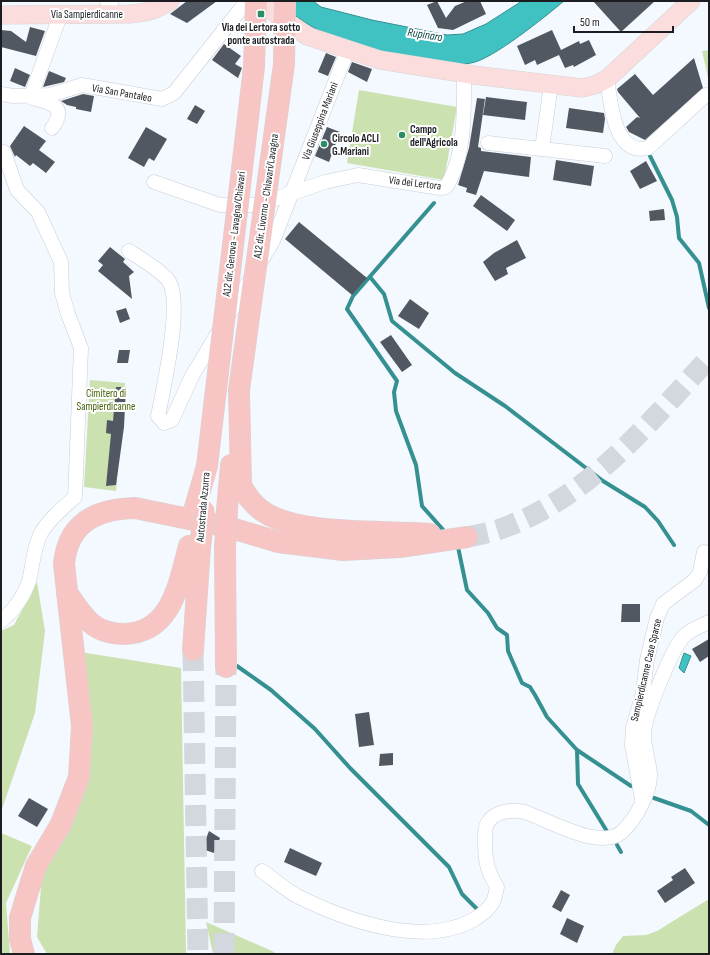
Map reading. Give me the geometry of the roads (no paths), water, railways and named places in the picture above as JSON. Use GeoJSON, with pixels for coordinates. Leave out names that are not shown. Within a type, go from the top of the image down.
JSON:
{"type":"FeatureCollection","features":[{"type":"Feature","properties":{"kind":"highway","name":"A12 dir. Genova - Lavagna/Chiavari"},"geometry":{"type":"LineString","coordinates":[[194,547],[207,466],[254,68],[257,1]]}},
{"type":"Feature","properties":{"kind":"highway","name":"A12 dir. Livorno - Chiavari/Lavagna"},"geometry":{"type":"LineString","coordinates":[[226,667],[225,548],[227,510],[235,481],[239,390],[284,64],[285,1]]}},
{"type":"Feature","properties":{"kind":"highway"},"geometry":{"type":"LineString","coordinates":[[24,954],[20,939],[20,918],[36,866],[61,824],[79,776],[82,726],[64,571],[65,552],[75,531],[95,515],[121,508],[135,508],[174,515],[278,542],[343,550],[400,547],[467,537],[400,532],[340,531],[288,523],[257,507],[235,481]]}},
{"type":"Feature","properties":{"kind":"highway"},"geometry":{"type":"LineString","coordinates":[[66,592],[92,624],[114,634],[134,634],[156,624],[166,612],[177,592],[194,547]]}},
{"type":"Feature","properties":{"kind":"highway"},"geometry":{"type":"LineString","coordinates":[[193,650],[194,547]]}},
{"type":"Feature","properties":{"kind":"highway"},"geometry":{"type":"LineString","coordinates":[[30,886],[31,928],[38,954]]}},
{"type":"Feature","properties":{"kind":"main road","name":"Via Sampierdicanne"},"geometry":{"type":"LineString","coordinates":[[1,15],[61,13],[129,14],[146,12],[160,8],[170,1]]}},
{"type":"Feature","properties":{"kind":"main road"},"geometry":{"type":"LineString","coordinates":[[257,1],[307,36],[380,60],[551,85],[582,88],[595,85],[607,79],[691,1]]}},
{"type":"Feature","properties":{"kind":"street","name":"Via San Pantaleo"},"geometry":{"type":"LineString","coordinates":[[1,94],[12,96],[50,95],[82,85],[162,99],[174,93],[246,1]]}},
{"type":"Feature","properties":{"kind":"street"},"geometry":{"type":"LineString","coordinates":[[52,128],[59,119],[58,111],[52,104],[32,98],[31,96],[61,13]]}},
{"type":"Feature","properties":{"kind":"street","name":"Via Giuseppina Mariani"},"geometry":{"type":"LineString","coordinates":[[129,251],[168,280],[172,289],[174,313],[170,350],[158,416],[164,423],[172,420],[192,376],[272,241],[348,49]]}},
{"type":"Feature","properties":{"kind":"street","name":"Via dei Lertora"},"geometry":{"type":"LineString","coordinates":[[292,193],[325,182],[358,175],[440,188],[446,187],[454,175],[462,133],[464,72]]}},
{"type":"Feature","properties":{"kind":"street"},"geometry":{"type":"LineString","coordinates":[[607,79],[619,135],[627,144],[641,149],[648,148],[706,95]]}},
{"type":"Feature","properties":{"kind":"street"},"geometry":{"type":"LineString","coordinates":[[542,149],[551,85]]}},
{"type":"Feature","properties":{"kind":"street"},"geometry":{"type":"LineString","coordinates":[[488,143],[605,156]]}},
{"type":"Feature","properties":{"kind":"street"},"geometry":{"type":"LineString","coordinates":[[1,621],[21,598],[28,582],[34,551],[41,533],[75,497],[81,348],[62,293],[61,262],[38,212],[17,190],[4,152]]}},
{"type":"Feature","properties":{"kind":"street"},"geometry":{"type":"LineString","coordinates":[[154,182],[220,205],[257,205],[292,193]]}},
{"type":"Feature","properties":{"kind":"street","name":"Sampierdicanne Case Sparse"},"geometry":{"type":"LineString","coordinates":[[643,805],[632,745],[633,728],[643,693],[647,660],[657,618],[663,604],[695,580],[700,572],[704,552]]}},
{"type":"Feature","properties":{"kind":"street","name":"Sampierdicanne Case Sparse"},"geometry":{"type":"LineString","coordinates":[[262,871],[296,895],[332,912],[369,924],[409,931],[441,931],[464,925],[480,916],[493,902],[497,887],[489,874],[486,862],[485,832],[488,821],[499,813],[523,812],[560,828],[599,839],[614,837],[621,833],[643,805],[650,775],[644,734],[645,722],[675,646],[684,635],[709,622]]}},
{"type":"Feature","properties":{"kind":"water","name":"Rupinaro"},"geometry":{"type":"Polygon","coordinates":[[[275,1],[313,1],[321,7],[372,20],[447,35],[463,34],[486,24],[522,1],[564,1],[545,17],[492,54],[471,63],[454,64],[390,54],[343,41],[317,29],[275,1]]]}},
{"type":"Feature","properties":{"kind":"water"},"geometry":{"type":"Polygon","coordinates":[[[684,653],[691,656],[684,673],[679,668],[684,653]]]}},
{"type":"Feature","properties":{"kind":"waterway"},"geometry":{"type":"LineString","coordinates":[[650,156],[672,200],[677,217],[679,238],[699,263],[709,308]]}},
{"type":"Feature","properties":{"kind":"waterway"},"geometry":{"type":"LineString","coordinates":[[434,203],[353,296],[347,309],[397,381],[394,392],[396,411],[416,465],[422,506],[446,533]]}},
{"type":"Feature","properties":{"kind":"waterway"},"geometry":{"type":"LineString","coordinates":[[370,277],[384,294],[392,321],[455,373],[505,406],[603,481],[645,507],[658,521],[674,545]]}},
{"type":"Feature","properties":{"kind":"waterway"},"geometry":{"type":"LineString","coordinates":[[456,544],[458,547],[467,590],[488,613],[497,628],[507,635],[508,651],[522,683],[530,687],[547,717],[577,750],[631,786]]}},
{"type":"Feature","properties":{"kind":"waterway"},"geometry":{"type":"LineString","coordinates":[[237,666],[271,690],[315,729],[350,768],[449,867],[462,894],[476,908]]}},
{"type":"Feature","properties":{"kind":"waterway"},"geometry":{"type":"LineString","coordinates":[[577,750],[578,784],[608,833]]}},
{"type":"Feature","properties":{"kind":"waterway"},"geometry":{"type":"LineString","coordinates":[[654,798],[691,811],[709,825]]}},
{"type":"Feature","properties":{"kind":"waterway"},"geometry":{"type":"LineString","coordinates":[[617,845],[621,852]]}},
{"type":"Feature","properties":{"kind":"tunnel"},"geometry":{"type":"LineString","coordinates":[[467,537],[488,533],[503,528],[538,512],[567,495],[593,476],[642,431],[709,358]]}},
{"type":"Feature","properties":{"kind":"tunnel"},"geometry":{"type":"LineString","coordinates":[[193,650],[198,954]]}},
{"type":"Feature","properties":{"kind":"tunnel"},"geometry":{"type":"LineString","coordinates":[[224,954],[226,667]]}},
{"type":"Feature","properties":{"kind":"place","name":"Via dei Lertora sotto ponte autostrada"},"geometry":{"type":"Point","coordinates":[261,14]}},
{"type":"Feature","properties":{"kind":"place","name":"Campo dell'Agricola"},"geometry":{"type":"Point","coordinates":[402,135]}},
{"type":"Feature","properties":{"kind":"place","name":"Circolo ACLI G.Mariani"},"geometry":{"type":"Point","coordinates":[324,144]}},
{"type":"Feature","properties":{"kind":"park label","name":"Cimitero di Sampierdicanne"},"geometry":{"type":"Point","coordinates":[106,399]}}]}
